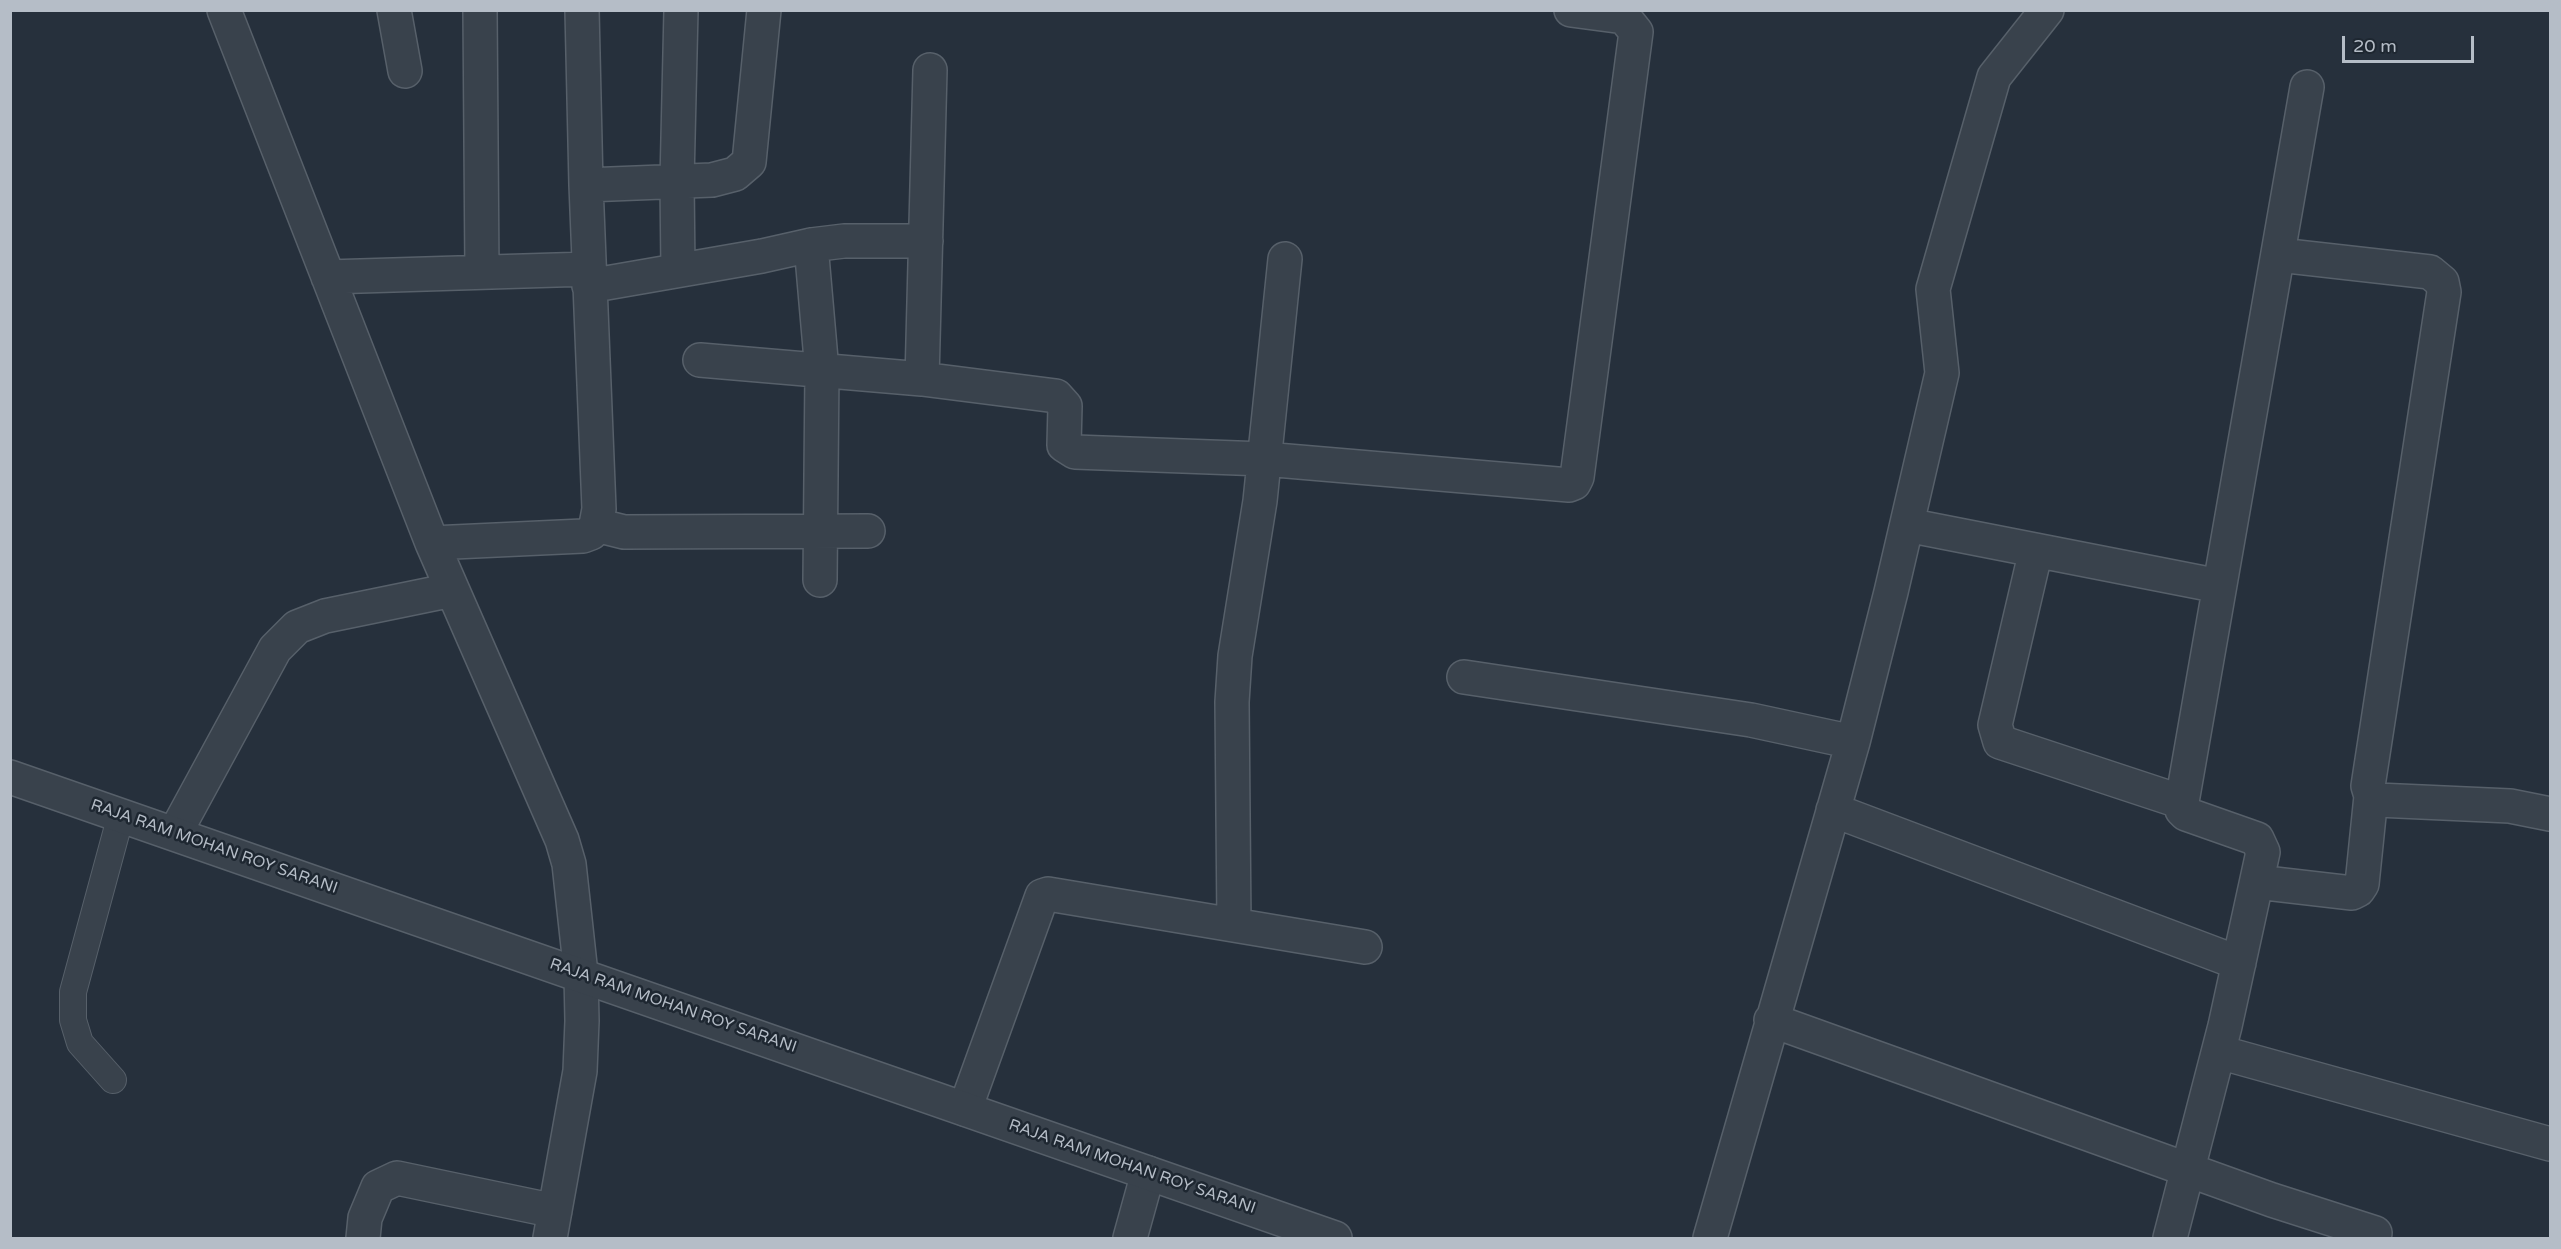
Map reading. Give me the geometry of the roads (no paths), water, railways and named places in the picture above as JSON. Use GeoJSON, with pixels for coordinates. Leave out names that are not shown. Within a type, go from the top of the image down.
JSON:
{"type":"FeatureCollection","features":[{"type":"Feature","properties":{"kind":"street"},"geometry":{"type":"LineString","coordinates":[[224,10],[432,543],[562,840],[574,894],[581,974],[580,1071],[553,1225],[397,1178],[378,1188],[364,1218],[363,1239]]}},
{"type":"Feature","properties":{"kind":"street"},"geometry":{"type":"LineString","coordinates":[[394,10],[405,71]]}},
{"type":"Feature","properties":{"kind":"street"},"geometry":{"type":"LineString","coordinates":[[480,10],[482,272]]}},
{"type":"Feature","properties":{"kind":"street"},"geometry":{"type":"LineString","coordinates":[[432,543],[583,536],[591,533],[596,525],[599,508],[589,278],[582,10]]}},
{"type":"Feature","properties":{"kind":"street"},"geometry":{"type":"LineString","coordinates":[[678,270],[677,181],[681,10]]}},
{"type":"Feature","properties":{"kind":"street"},"geometry":{"type":"LineString","coordinates":[[586,185],[712,180],[735,174],[749,162],[764,10]]}},
{"type":"Feature","properties":{"kind":"street"},"geometry":{"type":"LineString","coordinates":[[700,360],[922,379],[1056,396],[1065,406],[1064,445],[1075,452],[1264,459],[1569,485],[1574,483],[1577,477],[1636,32],[1624,17],[1570,10]]}},
{"type":"Feature","properties":{"kind":"street"},"geometry":{"type":"LineString","coordinates":[[1710,1239],[1852,742],[1907,525],[1942,373],[1933,289],[1994,77],[2047,10]]}},
{"type":"Feature","properties":{"kind":"street"},"geometry":{"type":"LineString","coordinates":[[922,379],[930,70]]}},
{"type":"Feature","properties":{"kind":"street"},"geometry":{"type":"LineString","coordinates":[[2170,1239],[2219,1052],[2263,852],[2257,839],[2186,814],[2182,810],[2182,802],[2307,87]]}},
{"type":"Feature","properties":{"kind":"street"},"geometry":{"type":"LineString","coordinates":[[328,277],[482,272],[589,278],[678,270],[810,245],[844,241],[926,241]]}},
{"type":"Feature","properties":{"kind":"street"},"geometry":{"type":"LineString","coordinates":[[810,245],[822,371],[820,580]]}},
{"type":"Feature","properties":{"kind":"street"},"geometry":{"type":"LineString","coordinates":[[2257,882],[2352,893],[2362,884],[2371,796],[2368,786],[2444,292],[2442,282],[2430,272],[2279,255]]}},
{"type":"Feature","properties":{"kind":"street"},"geometry":{"type":"LineString","coordinates":[[1234,925],[1232,702],[1235,656],[1264,459],[1285,259]]}},
{"type":"Feature","properties":{"kind":"street"},"geometry":{"type":"LineString","coordinates":[[596,525],[624,532],[868,531]]}},
{"type":"Feature","properties":{"kind":"street"},"geometry":{"type":"LineString","coordinates":[[1907,525],[2219,586]]}},
{"type":"Feature","properties":{"kind":"street"},"geometry":{"type":"LineString","coordinates":[[2036,550],[1995,725],[2000,742],[2182,802]]}},
{"type":"Feature","properties":{"kind":"street"},"geometry":{"type":"LineString","coordinates":[[175,833],[275,649],[297,627],[325,616],[452,590]]}},
{"type":"Feature","properties":{"kind":"street"},"geometry":{"type":"LineString","coordinates":[[1464,677],[1751,720],[1852,742]]}},
{"type":"Feature","properties":{"kind":"street","name":"RAJA RAM MOHAN ROY SARANI"},"geometry":{"type":"LineString","coordinates":[[10,777],[581,974],[1335,1239]]}},
{"type":"Feature","properties":{"kind":"street"},"geometry":{"type":"LineString","coordinates":[[2371,796],[2377,800],[2510,806],[2550,814]]}},
{"type":"Feature","properties":{"kind":"street"},"geometry":{"type":"LineString","coordinates":[[1833,810],[2239,963]]}},
{"type":"Feature","properties":{"kind":"street"},"geometry":{"type":"LineString","coordinates":[[965,1108],[1042,896],[1048,894],[1365,947]]}},
{"type":"Feature","properties":{"kind":"street"},"geometry":{"type":"LineString","coordinates":[[1771,1020],[2189,1170],[2375,1233]]}},
{"type":"Feature","properties":{"kind":"street"},"geometry":{"type":"LineString","coordinates":[[2219,1052],[2550,1144]]}},
{"type":"Feature","properties":{"kind":"street"},"geometry":{"type":"LineString","coordinates":[[1130,1239],[1148,1173]]}},
{"type":"Feature","properties":{"kind":"lane"},"geometry":{"type":"LineString","coordinates":[[113,1080],[80,1043],[73,1020],[74,992],[121,815]]}}]}
